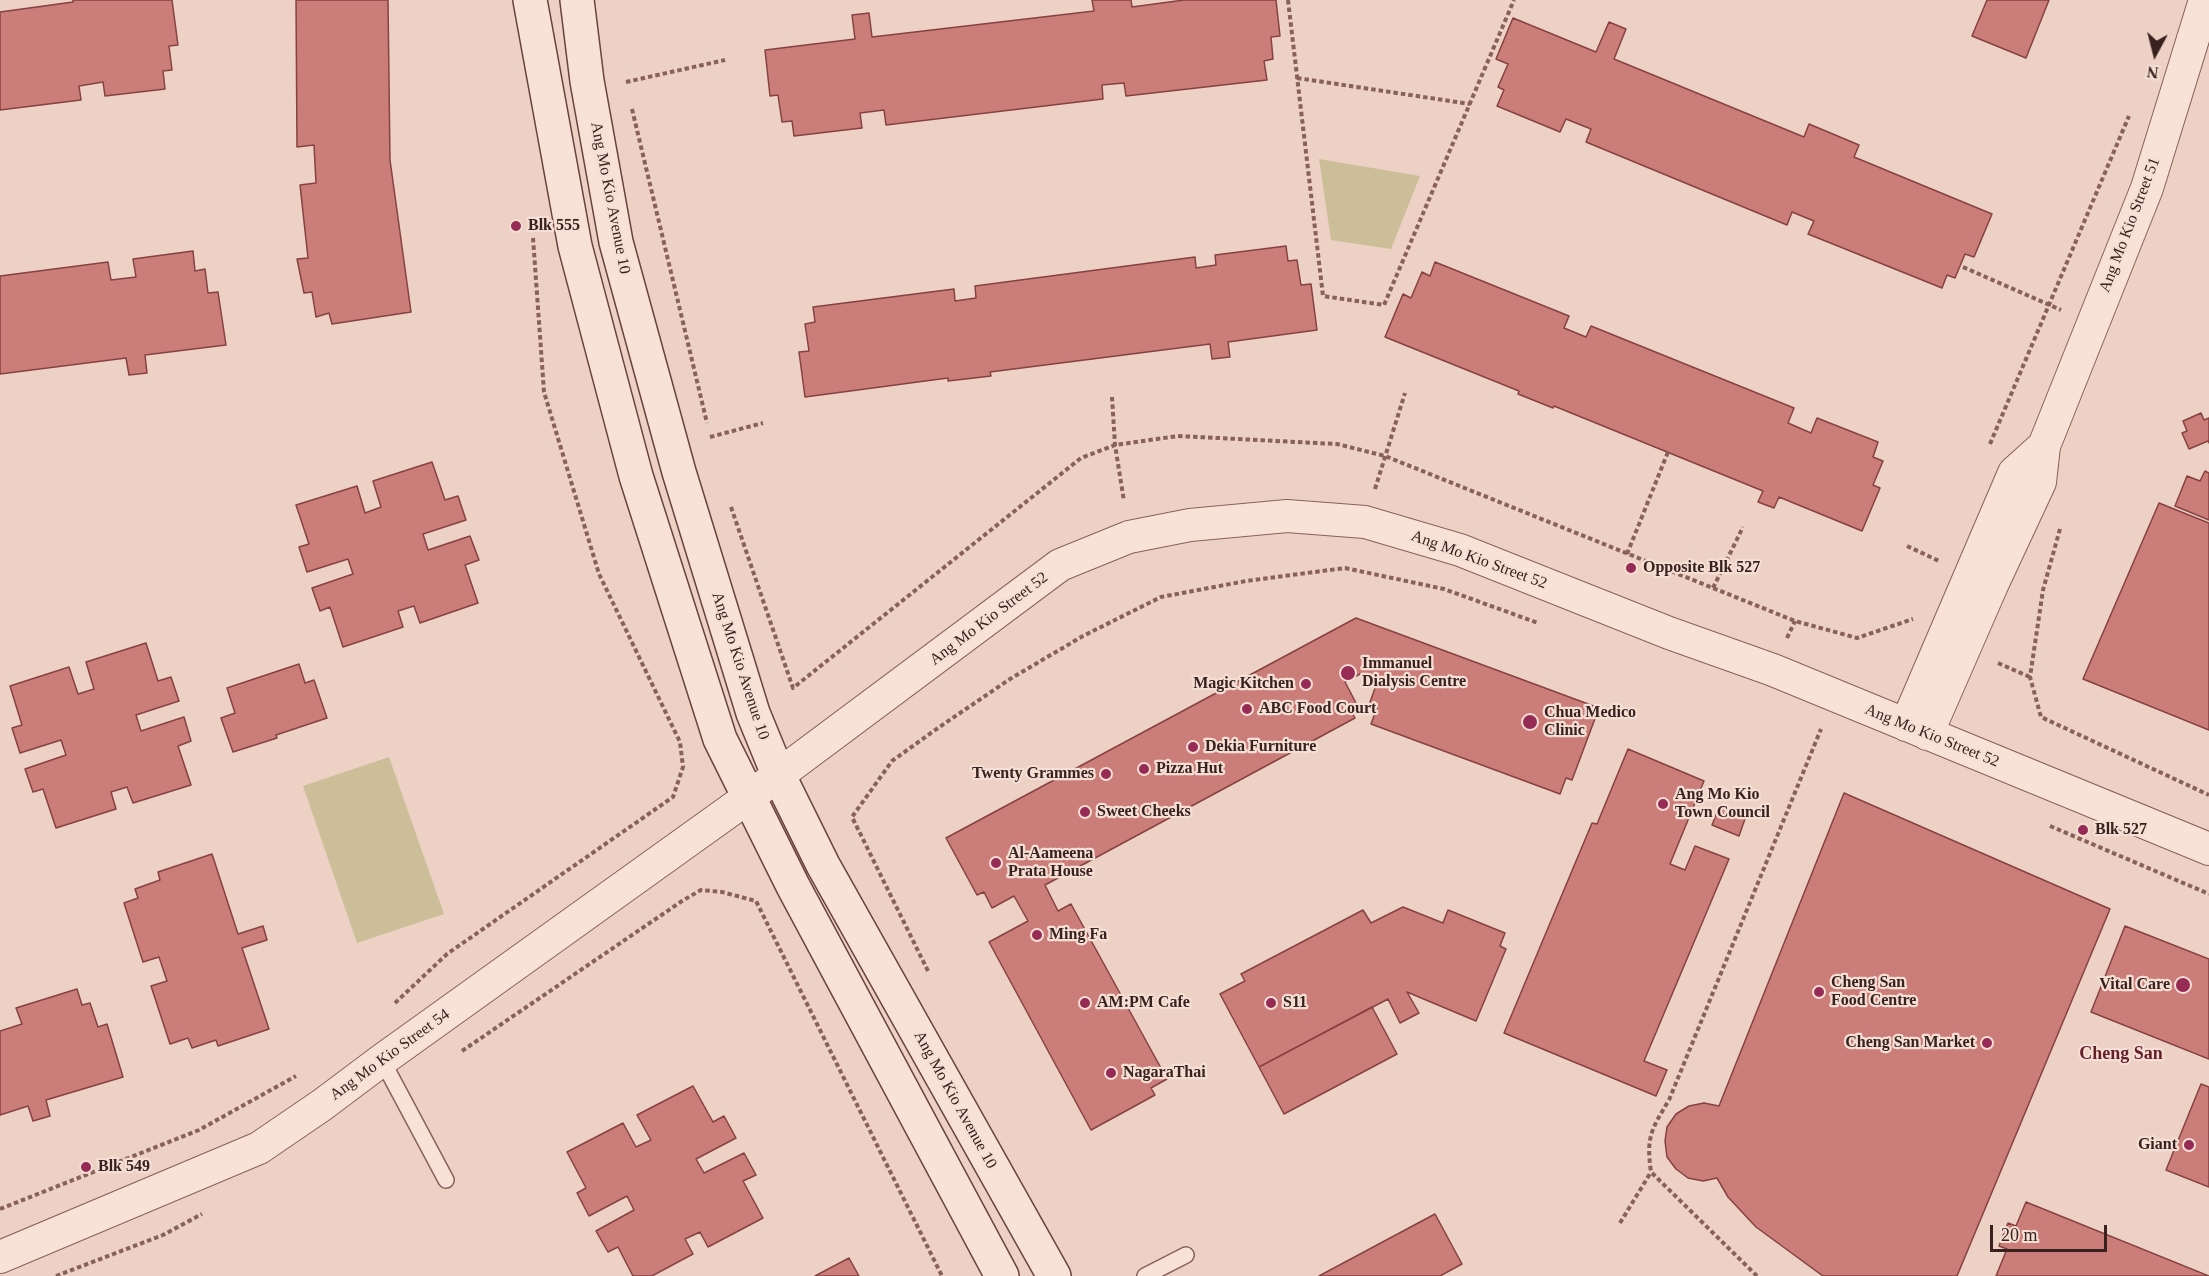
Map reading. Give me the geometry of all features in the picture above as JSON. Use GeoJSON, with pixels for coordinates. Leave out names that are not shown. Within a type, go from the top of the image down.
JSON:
{"type":"FeatureCollection","features":[{"type":"Feature","properties":{"kind":"main road"},"geometry":{"type":"LineString","coordinates":[[530,0],[575,246],[633,465],[720,739],[793,886],[1002,1276]]}},
{"type":"Feature","properties":{"kind":"main road","name":"Ang Mo Kio Avenue 10"},"geometry":{"type":"LineString","coordinates":[[577,0],[587,81],[616,242],[679,472],[753,713],[778,774],[823,865],[1054,1276]]}},
{"type":"Feature","properties":{"kind":"street","name":"Ang Mo Kio Street 51"},"geometry":{"type":"LineString","coordinates":[[1917,730],[1992,585],[2040,482],[2044,446],[2147,188],[2205,0]]}},
{"type":"Feature","properties":{"kind":"street","name":"Ang Mo Kio Street 52"},"geometry":{"type":"LineString","coordinates":[[749,797],[1060,565],[1129,537],[1190,525],[1287,516],[1365,522],[1460,550],[1669,633],[1773,670],[2209,849]]}},
{"type":"Feature","properties":{"kind":"street","name":"Ang Mo Kio Street 54"},"geometry":{"type":"LineString","coordinates":[[0,1257],[260,1148],[749,797]]}},
{"type":"Feature","properties":{"kind":"lane"},"geometry":{"type":"LineString","coordinates":[[382,1060],[446,1180]]}},
{"type":"Feature","properties":{"kind":"lane"},"geometry":{"type":"LineString","coordinates":[[1144,1276],[1186,1255]]}},
{"type":"Feature","properties":{"kind":"path"},"geometry":{"type":"LineString","coordinates":[[1288,0],[1323,296],[1384,305],[1514,0]]}},
{"type":"Feature","properties":{"kind":"path"},"geometry":{"type":"LineString","coordinates":[[626,82],[725,60]]}},
{"type":"Feature","properties":{"kind":"path"},"geometry":{"type":"LineString","coordinates":[[623,72],[628,93]]}},
{"type":"Feature","properties":{"kind":"path"},"geometry":{"type":"LineString","coordinates":[[1297,78],[1470,104]]}},
{"type":"Feature","properties":{"kind":"path"},"geometry":{"type":"LineString","coordinates":[[631,104],[712,446]]}},
{"type":"Feature","properties":{"kind":"path"},"geometry":{"type":"LineString","coordinates":[[1990,444],[2132,107]]}},
{"type":"Feature","properties":{"kind":"path"},"geometry":{"type":"LineString","coordinates":[[389,1008],[447,954],[673,797],[683,767],[680,742],[599,574],[544,393],[533,236]]}},
{"type":"Feature","properties":{"kind":"path"},"geometry":{"type":"LineString","coordinates":[[1963,267],[2031,297]]}},
{"type":"Feature","properties":{"kind":"path"},"geometry":{"type":"LineString","coordinates":[[1385,456],[1405,393]]}},
{"type":"Feature","properties":{"kind":"path"},"geometry":{"type":"LineString","coordinates":[[1112,397],[1115,445],[1129,537]]}},
{"type":"Feature","properties":{"kind":"path"},"geometry":{"type":"LineString","coordinates":[[710,437],[763,423]]}},
{"type":"Feature","properties":{"kind":"path"},"geometry":{"type":"LineString","coordinates":[[1627,554],[1668,452]]}},
{"type":"Feature","properties":{"kind":"path"},"geometry":{"type":"LineString","coordinates":[[728,496],[793,688]]}},
{"type":"Feature","properties":{"kind":"path"},"geometry":{"type":"LineString","coordinates":[[1713,588],[1743,527]]}},
{"type":"Feature","properties":{"kind":"path"},"geometry":{"type":"LineString","coordinates":[[1907,546],[1934,557]]}},
{"type":"Feature","properties":{"kind":"path"},"geometry":{"type":"LineString","coordinates":[[1940,562],[1945,551]]}},
{"type":"Feature","properties":{"kind":"path"},"geometry":{"type":"LineString","coordinates":[[852,817],[892,761],[1010,679],[1083,636],[1161,597],[1246,581],[1345,568],[1444,589],[1539,623]]}},
{"type":"Feature","properties":{"kind":"path"},"geometry":{"type":"LineString","coordinates":[[1857,638],[1918,617]]}},
{"type":"Feature","properties":{"kind":"path"},"geometry":{"type":"LineString","coordinates":[[2030,677],[2041,717],[2209,795]]}},
{"type":"Feature","properties":{"kind":"path"},"geometry":{"type":"LineString","coordinates":[[1620,1223],[1651,1172],[1649,1156],[1651,1131],[1669,1100],[1821,729],[1832,733]]}},
{"type":"Feature","properties":{"kind":"path"},"geometry":{"type":"LineString","coordinates":[[2041,822],[2209,894]]}},
{"type":"Feature","properties":{"kind":"path"},"geometry":{"type":"LineString","coordinates":[[756,902],[942,1276]]}},
{"type":"Feature","properties":{"kind":"path"},"geometry":{"type":"LineString","coordinates":[[0,1209],[199,1130],[298,1075]]}},
{"type":"Feature","properties":{"kind":"path"},"geometry":{"type":"LineString","coordinates":[[1651,1172],[1757,1276]]}},
{"type":"Feature","properties":{"kind":"shaded area"},"geometry":{"type":"Polygon","coordinates":[[[1319,159],[1420,176],[1391,249],[1331,240],[1319,159]]]}},
{"type":"Feature","properties":{"kind":"shaded area"},"geometry":{"type":"Polygon","coordinates":[[[389,757],[444,914],[357,943],[303,786],[389,757]]]}},
{"type":"Feature","properties":{"kind":"building"},"geometry":{"type":"Polygon","coordinates":[[[73,0],[172,0],[178,45],[169,46],[172,70],[163,71],[165,89],[105,96],[103,82],[79,86],[81,100],[0,110],[0,12],[73,2],[73,0]]]}},
{"type":"Feature","properties":{"kind":"building"},"geometry":{"type":"Polygon","coordinates":[[[296,0],[388,0],[390,160],[411,312],[332,324],[329,313],[316,317],[312,292],[304,293],[297,259],[308,258],[300,185],[316,183],[314,145],[297,147],[296,0]]]}},
{"type":"Feature","properties":{"kind":"building"},"geometry":{"type":"Polygon","coordinates":[[[1092,0],[1131,0],[1132,7],[1184,0],[1276,0],[1280,36],[1271,37],[1273,59],[1264,61],[1267,80],[1126,96],[1124,83],[1102,85],[1103,99],[886,125],[884,110],[860,113],[862,128],[794,136],[792,121],[782,122],[778,95],[770,96],[765,50],[855,39],[852,15],[869,13],[872,37],[1094,11],[1092,0]]]}},
{"type":"Feature","properties":{"kind":"building"},"geometry":{"type":"Polygon","coordinates":[[[1987,0],[2049,0],[2026,58],[1972,36],[1987,0]]]}},
{"type":"Feature","properties":{"kind":"building"},"geometry":{"type":"Polygon","coordinates":[[[1513,18],[1596,52],[1609,22],[1626,29],[1614,59],[1804,137],[1809,124],[1859,145],[1854,157],[1992,214],[1974,257],[1965,254],[1955,278],[1947,275],[1942,288],[1808,234],[1814,221],[1792,212],[1787,225],[1586,142],[1591,129],[1566,119],[1560,132],[1497,106],[1504,90],[1498,87],[1508,64],[1496,59],[1513,18]]]}},
{"type":"Feature","properties":{"kind":"building"},"geometry":{"type":"Polygon","coordinates":[[[1286,246],[1288,261],[1297,260],[1301,285],[1311,284],[1317,330],[1228,342],[1230,357],[1212,359],[1210,344],[990,372],[991,376],[948,381],[948,378],[805,397],[799,352],[809,351],[805,324],[815,322],[813,307],[954,289],[955,301],[976,298],[975,286],[1195,257],[1196,268],[1216,265],[1215,255],[1286,246]]]}},
{"type":"Feature","properties":{"kind":"building"},"geometry":{"type":"Polygon","coordinates":[[[193,251],[195,271],[205,269],[208,293],[218,292],[226,345],[145,355],[147,373],[129,375],[126,358],[0,374],[0,276],[108,262],[111,280],[136,277],[133,259],[193,251]]]}},
{"type":"Feature","properties":{"kind":"building"},"geometry":{"type":"Polygon","coordinates":[[[1435,262],[1569,316],[1564,328],[1586,337],[1591,326],[1794,408],[1788,423],[1811,433],[1817,418],[1878,442],[1873,457],[1883,461],[1873,485],[1880,488],[1862,531],[1779,497],[1774,508],[1758,502],[1763,491],[1554,406],[1553,408],[1518,394],[1519,391],[1385,337],[1403,294],[1411,298],[1422,272],[1430,276],[1435,262]]]}},
{"type":"Feature","properties":{"kind":"building"},"geometry":{"type":"Polygon","coordinates":[[[2201,413],[2204,420],[2209,418],[2209,443],[2208,441],[2189,449],[2182,433],[2187,431],[2183,421],[2201,413]]]}},
{"type":"Feature","properties":{"kind":"building"},"geometry":{"type":"Polygon","coordinates":[[[432,462],[445,500],[458,496],[466,520],[423,534],[428,550],[470,536],[479,560],[465,565],[478,603],[420,623],[414,606],[398,611],[403,627],[343,647],[330,607],[320,611],[312,588],[353,574],[348,559],[307,572],[299,547],[309,544],[296,505],[357,486],[365,513],[381,507],[373,481],[432,462]]]}},
{"type":"Feature","properties":{"kind":"building"},"geometry":{"type":"Polygon","coordinates":[[[2205,471],[2209,473],[2209,520],[2175,506],[2187,476],[2200,481],[2205,471]]]}},
{"type":"Feature","properties":{"kind":"building"},"geometry":{"type":"Polygon","coordinates":[[[2159,503],[2209,523],[2209,730],[2083,679],[2159,503]]]}},
{"type":"Feature","properties":{"kind":"building"},"geometry":{"type":"Polygon","coordinates":[[[1356,618],[1599,708],[1572,780],[1566,778],[1560,794],[1371,724],[1378,705],[1370,702],[1378,680],[1360,674],[1345,682],[1356,703],[1349,707],[1355,718],[1045,885],[1058,911],[1071,904],[1167,1079],[1151,1088],[1155,1095],[1091,1130],[989,942],[1028,921],[1014,896],[992,908],[984,892],[977,895],[946,838],[1356,618]]]}},
{"type":"Feature","properties":{"kind":"building"},"geometry":{"type":"Polygon","coordinates":[[[146,643],[158,681],[171,677],[179,701],[136,715],[141,731],[184,717],[191,741],[178,746],[191,785],[133,803],[127,787],[111,792],[116,809],[56,828],[43,789],[33,792],[25,769],[66,755],[61,740],[20,753],[12,728],[22,725],[10,686],[69,667],[78,694],[94,689],[86,662],[146,643]]]}},
{"type":"Feature","properties":{"kind":"building"},"geometry":{"type":"Polygon","coordinates":[[[299,664],[305,683],[314,680],[327,718],[276,735],[277,738],[233,752],[221,718],[235,713],[227,688],[299,664]]]}},
{"type":"Feature","properties":{"kind":"building"},"geometry":{"type":"Polygon","coordinates":[[[1628,749],[1704,781],[1670,864],[1685,870],[1695,846],[1729,859],[1644,1061],[1667,1070],[1656,1096],[1504,1033],[1592,823],[1597,824],[1628,749]]]}},
{"type":"Feature","properties":{"kind":"building"},"geometry":{"type":"Polygon","coordinates":[[[1844,793],[2110,909],[1957,1276],[1823,1276],[1756,1227],[1728,1197],[1717,1178],[1703,1181],[1688,1178],[1676,1169],[1667,1157],[1665,1141],[1667,1127],[1676,1114],[1689,1106],[1704,1103],[1719,1106],[1844,793]]]}},
{"type":"Feature","properties":{"kind":"building"},"geometry":{"type":"Polygon","coordinates":[[[1720,805],[1746,816],[1739,836],[1712,825],[1720,805]]]}},
{"type":"Feature","properties":{"kind":"building"},"geometry":{"type":"Polygon","coordinates":[[[212,854],[238,934],[263,926],[267,940],[242,948],[269,1029],[218,1046],[216,1040],[192,1048],[188,1038],[170,1044],[151,986],[167,981],[159,957],[143,962],[124,903],[138,898],[135,889],[160,880],[158,872],[212,854]]]}},
{"type":"Feature","properties":{"kind":"building"},"geometry":{"type":"Polygon","coordinates":[[[1403,907],[1443,923],[1448,910],[1505,933],[1500,946],[1506,949],[1476,1021],[1407,992],[1419,1013],[1400,1023],[1388,999],[1259,1067],[1220,994],[1245,981],[1241,974],[1363,910],[1371,923],[1403,907]]]}},
{"type":"Feature","properties":{"kind":"building"},"geometry":{"type":"Polygon","coordinates":[[[2125,926],[2209,959],[2209,1059],[2091,1012],[2125,926]]]}},
{"type":"Feature","properties":{"kind":"building"},"geometry":{"type":"Polygon","coordinates":[[[77,989],[82,1005],[90,1003],[98,1027],[107,1024],[123,1077],[46,1100],[50,1116],[33,1121],[28,1106],[0,1115],[0,1031],[22,1024],[16,1008],[77,989]]]}},
{"type":"Feature","properties":{"kind":"building"},"geometry":{"type":"Polygon","coordinates":[[[1372,1007],[1397,1054],[1284,1114],[1259,1067],[1372,1007]]]}},
{"type":"Feature","properties":{"kind":"building"},"geometry":{"type":"Polygon","coordinates":[[[2201,1084],[2209,1087],[2209,1187],[2166,1170],[2201,1084]]]}},
{"type":"Feature","properties":{"kind":"building"},"geometry":{"type":"Polygon","coordinates":[[[693,1086],[713,1122],[724,1116],[736,1138],[696,1159],[704,1173],[744,1153],[756,1175],[743,1181],[763,1218],[708,1247],[700,1232],[685,1239],[693,1254],[652,1276],[633,1276],[618,1247],[608,1252],[596,1231],[634,1210],[627,1196],[589,1216],[577,1193],[586,1188],[567,1152],[623,1123],[636,1147],[651,1140],[637,1115],[693,1086]]]}},
{"type":"Feature","properties":{"kind":"building"},"geometry":{"type":"Polygon","coordinates":[[[2026,1202],[2209,1276],[1996,1276],[2007,1249],[1999,1246],[2008,1223],[2016,1226],[2026,1202]]]}},
{"type":"Feature","properties":{"kind":"building"},"geometry":{"type":"Polygon","coordinates":[[[1435,1214],[1462,1264],[1440,1276],[1319,1276],[1435,1214]]]}},
{"type":"Feature","properties":{"kind":"building"},"geometry":{"type":"Polygon","coordinates":[[[849,1258],[859,1276],[815,1276],[849,1258]]]}},
{"type":"Feature","properties":{"kind":"place","name":"Blk 555"},"geometry":{"type":"Point","coordinates":[516,226]}},
{"type":"Feature","properties":{"kind":"place","name":"Opposite Blk 527"},"geometry":{"type":"Point","coordinates":[1631,568]}},
{"type":"Feature","properties":{"kind":"place","name":"Immanuel Dialysis Centre"},"geometry":{"type":"Point","coordinates":[1348,673]}},
{"type":"Feature","properties":{"kind":"place","name":"Magic Kitchen"},"geometry":{"type":"Point","coordinates":[1306,684]}},
{"type":"Feature","properties":{"kind":"place","name":"ABC Food Court"},"geometry":{"type":"Point","coordinates":[1247,709]}},
{"type":"Feature","properties":{"kind":"place","name":"Chua Medico Clinic"},"geometry":{"type":"Point","coordinates":[1530,722]}},
{"type":"Feature","properties":{"kind":"place","name":"Dekia Furniture"},"geometry":{"type":"Point","coordinates":[1193,747]}},
{"type":"Feature","properties":{"kind":"place","name":"Pizza Hut"},"geometry":{"type":"Point","coordinates":[1144,769]}},
{"type":"Feature","properties":{"kind":"place","name":"Twenty Grammes"},"geometry":{"type":"Point","coordinates":[1106,774]}},
{"type":"Feature","properties":{"kind":"place","name":"Ang Mo Kio Town Council"},"geometry":{"type":"Point","coordinates":[1663,804]}},
{"type":"Feature","properties":{"kind":"place","name":"Sweet Cheeks"},"geometry":{"type":"Point","coordinates":[1085,812]}},
{"type":"Feature","properties":{"kind":"place","name":"Blk 527"},"geometry":{"type":"Point","coordinates":[2083,830]}},
{"type":"Feature","properties":{"kind":"place","name":"Al-Aameena Prata House"},"geometry":{"type":"Point","coordinates":[996,863]}},
{"type":"Feature","properties":{"kind":"place","name":"Ming Fa"},"geometry":{"type":"Point","coordinates":[1037,935]}},
{"type":"Feature","properties":{"kind":"place","name":"Vital Care"},"geometry":{"type":"Point","coordinates":[2183,985]}},
{"type":"Feature","properties":{"kind":"place","name":"Cheng San Food Centre"},"geometry":{"type":"Point","coordinates":[1819,992]}},
{"type":"Feature","properties":{"kind":"place","name":"AM:PM Cafe"},"geometry":{"type":"Point","coordinates":[1085,1003]}},
{"type":"Feature","properties":{"kind":"place","name":"S11"},"geometry":{"type":"Point","coordinates":[1271,1003]}},
{"type":"Feature","properties":{"kind":"place","name":"Cheng San Market"},"geometry":{"type":"Point","coordinates":[1987,1043]}},
{"type":"Feature","properties":{"kind":"place","name":"NagaraThai"},"geometry":{"type":"Point","coordinates":[1111,1073]}},
{"type":"Feature","properties":{"kind":"place","name":"Giant"},"geometry":{"type":"Point","coordinates":[2189,1145]}},
{"type":"Feature","properties":{"kind":"place","name":"Blk 549"},"geometry":{"type":"Point","coordinates":[86,1167]}},
{"type":"Feature","properties":{"kind":"district","name":"Cheng San"},"geometry":{"type":"Point","coordinates":[2121,1054]}}]}
